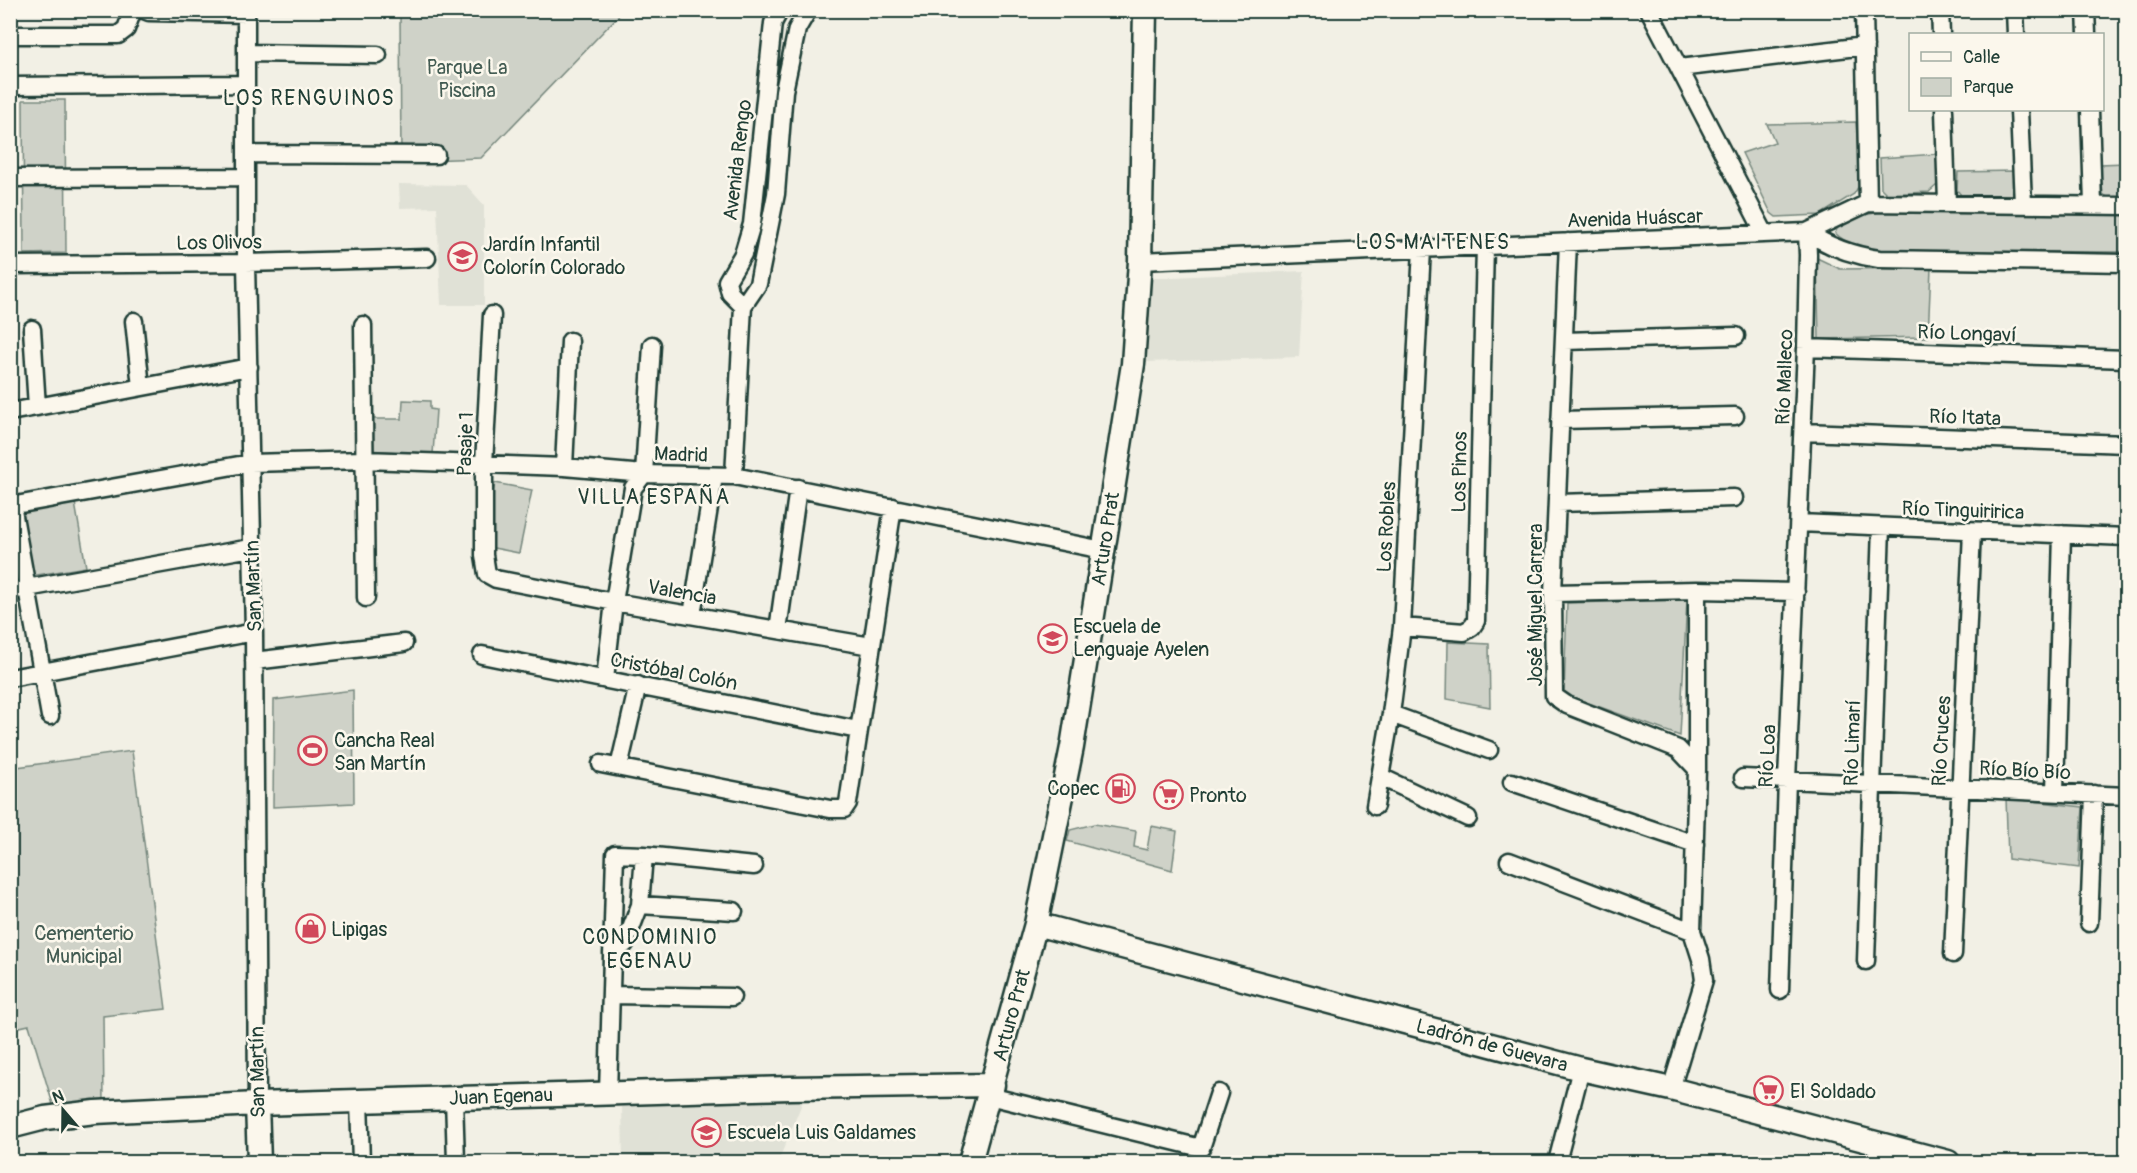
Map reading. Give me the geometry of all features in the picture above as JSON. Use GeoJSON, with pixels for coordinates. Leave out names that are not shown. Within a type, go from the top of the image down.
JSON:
{"type":"FeatureCollection","features":[{"type":"Feature","properties":{"kind":"main road","name":"Arturo Prat"},"geometry":{"type":"LineString","coordinates":[[970,1162],[1036,924],[1072,747],[1133,364],[1140,261],[1145,10]]}},
{"type":"Feature","properties":{"kind":"main road","name":"Ladrón de Guevara"},"geometry":{"type":"LineString","coordinates":[[1036,924],[1581,1069],[1671,1089],[1948,1162]]}},
{"type":"Feature","properties":{"kind":"main road","name":"Juan Egenau"},"geometry":{"type":"LineString","coordinates":[[10,1127],[45,1118],[96,1112],[257,1104],[609,1093],[991,1091]]}},
{"type":"Feature","properties":{"kind":"main road","name":"San Martín"},"geometry":{"type":"LineString","coordinates":[[257,1104],[259,1162]]}},
{"type":"Feature","properties":{"kind":"street"},"geometry":{"type":"LineString","coordinates":[[10,35],[118,35],[126,29],[133,10]]}},
{"type":"Feature","properties":{"kind":"street"},"geometry":{"type":"LineString","coordinates":[[144,10],[149,12],[246,12]]}},
{"type":"Feature","properties":{"kind":"street","name":"Avenida Rengo"},"geometry":{"type":"LineString","coordinates":[[743,306],[730,292],[727,281],[742,254],[752,224],[773,23],[780,10]]}},
{"type":"Feature","properties":{"kind":"street","name":"Avenida Rengo"},"geometry":{"type":"LineString","coordinates":[[734,476],[743,306],[758,284],[776,194],[784,91],[796,29],[808,10]]}},
{"type":"Feature","properties":{"kind":"street"},"geometry":{"type":"LineString","coordinates":[[1649,10],[1765,234]]}},
{"type":"Feature","properties":{"kind":"street"},"geometry":{"type":"LineString","coordinates":[[1864,10],[1868,202]]}},
{"type":"Feature","properties":{"kind":"street"},"geometry":{"type":"LineString","coordinates":[[1940,10],[1941,33]]}},
{"type":"Feature","properties":{"kind":"street"},"geometry":{"type":"LineString","coordinates":[[2015,10],[2016,33]]}},
{"type":"Feature","properties":{"kind":"street"},"geometry":{"type":"LineString","coordinates":[[2086,10],[2087,33]]}},
{"type":"Feature","properties":{"kind":"street","name":"San Martín"},"geometry":{"type":"LineString","coordinates":[[246,12],[246,263],[254,632],[257,1104]]}},
{"type":"Feature","properties":{"kind":"street"},"geometry":{"type":"LineString","coordinates":[[1679,68],[1865,46]]}},
{"type":"Feature","properties":{"kind":"street"},"geometry":{"type":"LineString","coordinates":[[246,53],[378,55]]}},
{"type":"Feature","properties":{"kind":"street"},"geometry":{"type":"LineString","coordinates":[[10,86],[246,84]]}},
{"type":"Feature","properties":{"kind":"street"},"geometry":{"type":"LineString","coordinates":[[1944,111],[1947,202]]}},
{"type":"Feature","properties":{"kind":"street"},"geometry":{"type":"LineString","coordinates":[[2019,111],[2023,204]]}},
{"type":"Feature","properties":{"kind":"street"},"geometry":{"type":"LineString","coordinates":[[2090,111],[2093,206]]}},
{"type":"Feature","properties":{"kind":"street"},"geometry":{"type":"LineString","coordinates":[[246,154],[436,154]]}},
{"type":"Feature","properties":{"kind":"street"},"geometry":{"type":"LineString","coordinates":[[10,178],[246,177]]}},
{"type":"Feature","properties":{"kind":"street"},"geometry":{"type":"LineString","coordinates":[[1807,232],[1868,202],[2127,206]]}},
{"type":"Feature","properties":{"kind":"street"},"geometry":{"type":"LineString","coordinates":[[1807,232],[1824,243],[1846,252],[1879,259],[2127,263]]}},
{"type":"Feature","properties":{"kind":"street","name":"Avenida Huáscar"},"geometry":{"type":"LineString","coordinates":[[1140,261],[1807,232]]}},
{"type":"Feature","properties":{"kind":"street","name":"Río Malleco"},"geometry":{"type":"LineString","coordinates":[[1799,523],[1806,348],[1807,232]]}},
{"type":"Feature","properties":{"kind":"street","name":"José Miguel Carrera"},"geometry":{"type":"LineString","coordinates":[[1568,242],[1553,593],[1554,696],[1567,705],[1678,749],[1697,769]]}},
{"type":"Feature","properties":{"kind":"street","name":"Los Pinos"},"geometry":{"type":"LineString","coordinates":[[1402,627],[1464,632],[1476,621],[1485,246]]}},
{"type":"Feature","properties":{"kind":"street","name":"Los Robles"},"geometry":{"type":"LineString","coordinates":[[1375,806],[1402,627],[1422,249]]}},
{"type":"Feature","properties":{"kind":"street","name":"Los Olivos"},"geometry":{"type":"LineString","coordinates":[[10,265],[246,263],[427,258]]}},
{"type":"Feature","properties":{"kind":"street","name":"Pasaje 1"},"geometry":{"type":"LineString","coordinates":[[487,574],[484,555],[484,464],[492,315]]}},
{"type":"Feature","properties":{"kind":"street"},"geometry":{"type":"LineString","coordinates":[[134,321],[141,387]]}},
{"type":"Feature","properties":{"kind":"street"},"geometry":{"type":"LineString","coordinates":[[363,325],[366,598]]}},
{"type":"Feature","properties":{"kind":"street"},"geometry":{"type":"LineString","coordinates":[[32,329],[37,407]]}},
{"type":"Feature","properties":{"kind":"street"},"geometry":{"type":"LineString","coordinates":[[1564,341],[1736,336]]}},
{"type":"Feature","properties":{"kind":"street"},"geometry":{"type":"LineString","coordinates":[[564,467],[570,341]]}},
{"type":"Feature","properties":{"kind":"street"},"geometry":{"type":"LineString","coordinates":[[605,679],[614,602],[633,488],[644,474],[652,345]]}},
{"type":"Feature","properties":{"kind":"street","name":"Río Longaví"},"geometry":{"type":"LineString","coordinates":[[1806,348],[2127,359]]}},
{"type":"Feature","properties":{"kind":"street"},"geometry":{"type":"LineString","coordinates":[[10,412],[249,367]]}},
{"type":"Feature","properties":{"kind":"street"},"geometry":{"type":"LineString","coordinates":[[1560,420],[1735,416]]}},
{"type":"Feature","properties":{"kind":"street","name":"Río Itata"},"geometry":{"type":"LineString","coordinates":[[1803,432],[2127,444]]}},
{"type":"Feature","properties":{"kind":"street","name":"Madrid"},"geometry":{"type":"LineString","coordinates":[[11,505],[250,463],[364,460],[564,467],[644,474],[734,476],[1103,550]]}},
{"type":"Feature","properties":{"kind":"street"},"geometry":{"type":"LineString","coordinates":[[692,615],[714,476]]}},
{"type":"Feature","properties":{"kind":"street"},"geometry":{"type":"LineString","coordinates":[[778,630],[798,488]]}},
{"type":"Feature","properties":{"kind":"street"},"geometry":{"type":"LineString","coordinates":[[1557,503],[1734,498]]}},
{"type":"Feature","properties":{"kind":"street"},"geometry":{"type":"LineString","coordinates":[[11,505],[19,589],[42,672],[50,716]]}},
{"type":"Feature","properties":{"kind":"street"},"geometry":{"type":"LineString","coordinates":[[601,764],[830,809],[844,809],[848,802],[892,507]]}},
{"type":"Feature","properties":{"kind":"street","name":"Río Tinguiririca"},"geometry":{"type":"LineString","coordinates":[[1799,523],[2127,537]]}},
{"type":"Feature","properties":{"kind":"street","name":"Río Loa"},"geometry":{"type":"LineString","coordinates":[[1780,990],[1799,523]]}},
{"type":"Feature","properties":{"kind":"street","name":"Río Limarí"},"geometry":{"type":"LineString","coordinates":[[1866,961],[1881,527]]}},
{"type":"Feature","properties":{"kind":"street","name":"Río Cruces"},"geometry":{"type":"LineString","coordinates":[[1953,954],[1972,531]]}},
{"type":"Feature","properties":{"kind":"street"},"geometry":{"type":"LineString","coordinates":[[2055,792],[2062,534]]}},
{"type":"Feature","properties":{"kind":"street"},"geometry":{"type":"LineString","coordinates":[[19,589],[252,548]]}},
{"type":"Feature","properties":{"kind":"street","name":"Valencia"},"geometry":{"type":"LineString","coordinates":[[487,574],[496,579],[614,602],[871,646]]}},
{"type":"Feature","properties":{"kind":"street"},"geometry":{"type":"LineString","coordinates":[[1671,1089],[1704,980],[1701,959],[1692,931],[1697,769],[1697,590]]}},
{"type":"Feature","properties":{"kind":"street"},"geometry":{"type":"LineString","coordinates":[[1553,593],[1697,590],[1796,592]]}},
{"type":"Feature","properties":{"kind":"street"},"geometry":{"type":"LineString","coordinates":[[10,678],[254,632]]}},
{"type":"Feature","properties":{"kind":"street"},"geometry":{"type":"LineString","coordinates":[[254,661],[404,643]]}},
{"type":"Feature","properties":{"kind":"street","name":"Cristóbal Colón"},"geometry":{"type":"LineString","coordinates":[[482,655],[858,730]]}},
{"type":"Feature","properties":{"kind":"street"},"geometry":{"type":"LineString","coordinates":[[619,768],[638,685]]}},
{"type":"Feature","properties":{"kind":"street"},"geometry":{"type":"LineString","coordinates":[[1390,714],[1489,750]]}},
{"type":"Feature","properties":{"kind":"street"},"geometry":{"type":"LineString","coordinates":[[1381,777],[1468,818]]}},
{"type":"Feature","properties":{"kind":"street","name":"Río Bío Bío"},"geometry":{"type":"LineString","coordinates":[[1743,778],[2127,796]]}},
{"type":"Feature","properties":{"kind":"street"},"geometry":{"type":"LineString","coordinates":[[1512,782],[1695,844]]}},
{"type":"Feature","properties":{"kind":"street"},"geometry":{"type":"LineString","coordinates":[[2089,923],[2094,794]]}},
{"type":"Feature","properties":{"kind":"street"},"geometry":{"type":"LineString","coordinates":[[609,1093],[615,854],[754,866]]}},
{"type":"Feature","properties":{"kind":"street"},"geometry":{"type":"LineString","coordinates":[[612,953],[625,944],[640,905],[644,855]]}},
{"type":"Feature","properties":{"kind":"street"},"geometry":{"type":"LineString","coordinates":[[1509,861],[1692,931]]}},
{"type":"Feature","properties":{"kind":"street"},"geometry":{"type":"LineString","coordinates":[[640,905],[734,911]]}},
{"type":"Feature","properties":{"kind":"street"},"geometry":{"type":"LineString","coordinates":[[611,994],[732,997]]}},
{"type":"Feature","properties":{"kind":"street"},"geometry":{"type":"LineString","coordinates":[[1557,1162],[1581,1069]]}},
{"type":"Feature","properties":{"kind":"street"},"geometry":{"type":"LineString","coordinates":[[991,1091],[1201,1148],[1219,1093]]}},
{"type":"Feature","properties":{"kind":"street"},"geometry":{"type":"LineString","coordinates":[[454,1098],[456,1162]]}},
{"type":"Feature","properties":{"kind":"street"},"geometry":{"type":"LineString","coordinates":[[359,1101],[361,1162]]}},
{"type":"Feature","properties":{"kind":"shaded area","name":"Jardín Infantil Colorín Colorado"},"geometry":{"type":"Polygon","coordinates":[[[399,184],[466,185],[484,205],[484,305],[441,305],[437,207],[400,208],[399,184]]]}},
{"type":"Feature","properties":{"kind":"shaded area"},"geometry":{"type":"Polygon","coordinates":[[[1304,271],[1299,357],[1146,362],[1150,278],[1304,271]]]}},
{"type":"Feature","properties":{"kind":"shaded area","name":"Escuela Luis Galdames"},"geometry":{"type":"Polygon","coordinates":[[[805,1096],[778,1162],[623,1162],[622,1102],[805,1096]]]}},
{"type":"Feature","properties":{"kind":"green space","name":"Parque La Piscina"},"geometry":{"type":"Polygon","coordinates":[[[400,11],[623,11],[481,158],[401,161],[400,11]]]}},
{"type":"Feature","properties":{"kind":"green space"},"geometry":{"type":"Polygon","coordinates":[[[23,100],[65,100],[66,253],[24,254],[23,100]]]}},
{"type":"Feature","properties":{"kind":"green space"},"geometry":{"type":"Polygon","coordinates":[[[1856,122],[1860,184],[1854,194],[1820,215],[1776,217],[1771,213],[1742,153],[1775,142],[1767,124],[1856,122]]]}},
{"type":"Feature","properties":{"kind":"green space"},"geometry":{"type":"Polygon","coordinates":[[[1937,154],[1937,185],[1929,192],[1887,194],[1881,188],[1880,158],[1937,154]]]}},
{"type":"Feature","properties":{"kind":"green space"},"geometry":{"type":"Polygon","coordinates":[[[2126,163],[2126,198],[2109,198],[2103,194],[2100,164],[2126,163]]]}},
{"type":"Feature","properties":{"kind":"green space"},"geometry":{"type":"Polygon","coordinates":[[[2013,171],[2014,196],[1961,195],[1957,190],[1958,172],[2013,171]]]}},
{"type":"Feature","properties":{"kind":"green space"},"geometry":{"type":"Polygon","coordinates":[[[1880,212],[2126,215],[2126,252],[1887,251],[1853,244],[1835,233],[1838,227],[1864,215],[1880,212]]]}},
{"type":"Feature","properties":{"kind":"green space"},"geometry":{"type":"Polygon","coordinates":[[[1817,258],[1840,269],[1931,268],[1928,337],[1819,339],[1817,258]]]}},
{"type":"Feature","properties":{"kind":"green space"},"geometry":{"type":"Polygon","coordinates":[[[403,400],[430,401],[430,409],[436,410],[433,454],[366,450],[365,419],[402,419],[403,400]]]}},
{"type":"Feature","properties":{"kind":"green space"},"geometry":{"type":"Polygon","coordinates":[[[495,483],[532,490],[519,553],[483,546],[495,483]]]}},
{"type":"Feature","properties":{"kind":"green space"},"geometry":{"type":"Polygon","coordinates":[[[74,497],[86,567],[31,576],[19,507],[74,497]]]}},
{"type":"Feature","properties":{"kind":"green space"},"geometry":{"type":"Polygon","coordinates":[[[1687,600],[1680,736],[1564,694],[1567,603],[1687,600]]]}},
{"type":"Feature","properties":{"kind":"green space"},"geometry":{"type":"Polygon","coordinates":[[[1448,642],[1489,644],[1490,707],[1447,699],[1448,642]]]}},
{"type":"Feature","properties":{"kind":"green space","name":"Cancha Real San Martín"},"geometry":{"type":"Polygon","coordinates":[[[353,690],[354,803],[273,807],[274,700],[353,690]]]}},
{"type":"Feature","properties":{"kind":"green space","name":"Cementerio Municipal"},"geometry":{"type":"Polygon","coordinates":[[[132,751],[166,1009],[103,1016],[104,1103],[54,1108],[29,1025],[11,1029],[10,768],[132,751]]]}},
{"type":"Feature","properties":{"kind":"green space"},"geometry":{"type":"Polygon","coordinates":[[[2006,798],[2083,807],[2079,868],[2008,859],[2006,798]]]}},
{"type":"Feature","properties":{"kind":"green space"},"geometry":{"type":"Polygon","coordinates":[[[1094,824],[1136,831],[1134,847],[1147,850],[1151,826],[1177,831],[1172,870],[1067,841],[1070,830],[1094,824]]]}},
{"type":"Feature","properties":{"kind":"place","name":"Jardín Infantil Colorín Colorado"},"geometry":{"type":"Point","coordinates":[462,256]}},
{"type":"Feature","properties":{"kind":"place","name":"Escuela de Lenguaje Ayelen"},"geometry":{"type":"Point","coordinates":[1052,638]}},
{"type":"Feature","properties":{"kind":"place","name":"Cancha Real San Martín"},"geometry":{"type":"Point","coordinates":[313,751]}},
{"type":"Feature","properties":{"kind":"place","name":"Copec"},"geometry":{"type":"Point","coordinates":[1121,788]}},
{"type":"Feature","properties":{"kind":"place","name":"Pronto"},"geometry":{"type":"Point","coordinates":[1168,795]}},
{"type":"Feature","properties":{"kind":"place","name":"Lipigas"},"geometry":{"type":"Point","coordinates":[310,929]}},
{"type":"Feature","properties":{"kind":"place","name":"El Soldado"},"geometry":{"type":"Point","coordinates":[1769,1091]}},
{"type":"Feature","properties":{"kind":"place","name":"Escuela Luis Galdames"},"geometry":{"type":"Point","coordinates":[706,1132]}},
{"type":"Feature","properties":{"kind":"district","name":"LOS RENGUINOS"},"geometry":{"type":"Point","coordinates":[309,98]}},
{"type":"Feature","properties":{"kind":"district","name":"LOS MAITENES"},"geometry":{"type":"Point","coordinates":[1433,242]}},
{"type":"Feature","properties":{"kind":"district","name":"VILLA ESPAÑA"},"geometry":{"type":"Point","coordinates":[654,497]}},
{"type":"Feature","properties":{"kind":"district","name":"CONDOMINIO EGENAU"},"geometry":{"type":"Point","coordinates":[650,949]}}]}
